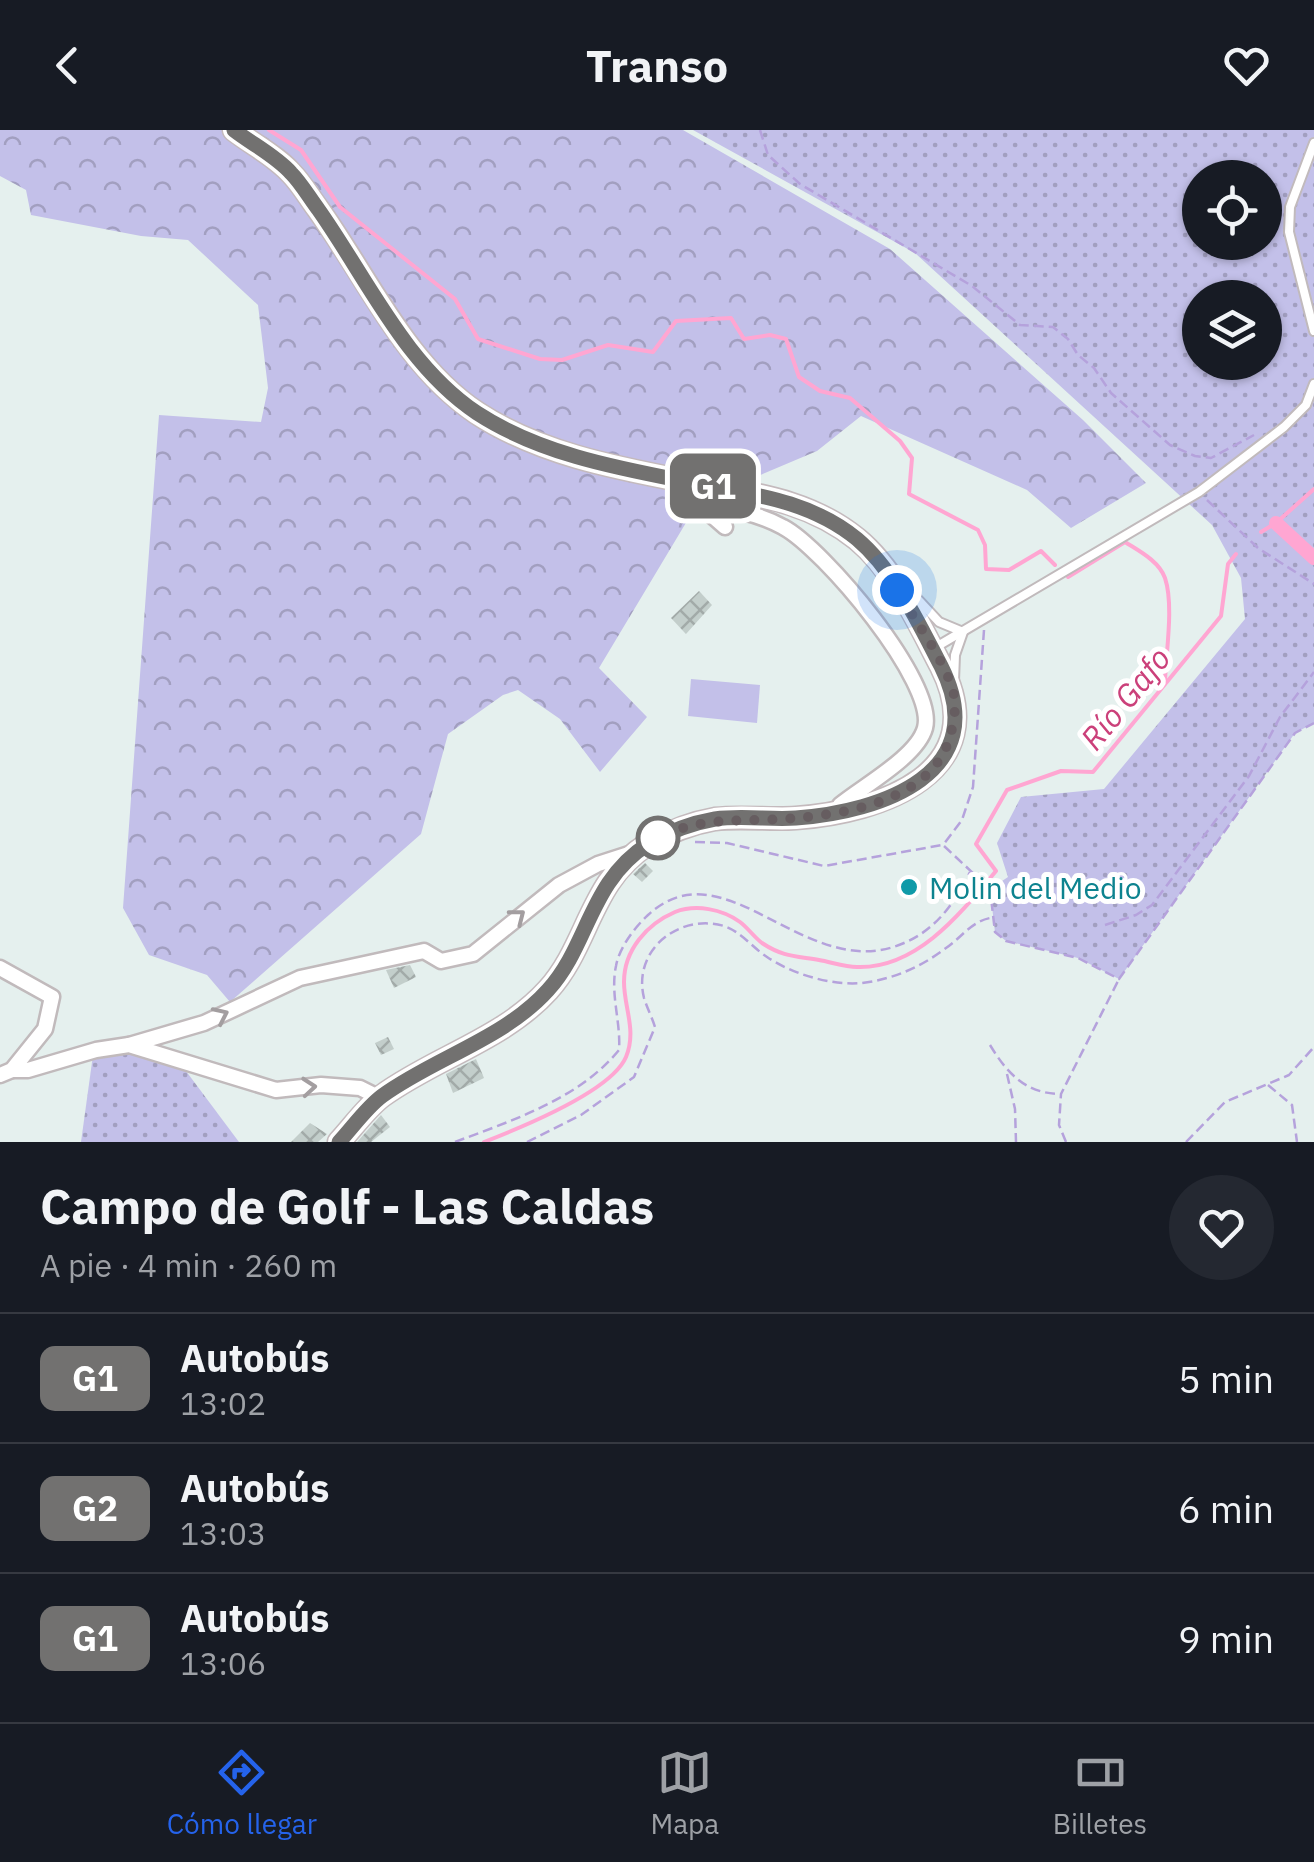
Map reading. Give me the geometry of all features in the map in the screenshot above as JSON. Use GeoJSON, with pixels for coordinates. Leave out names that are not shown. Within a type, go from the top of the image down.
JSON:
{"type":"FeatureCollection","features":[{"type":"Feature","properties":{"kind":"street"},"geometry":{"type":"LineString","coordinates":[[6,1072],[28,1070],[204,1023],[300,978],[424,952],[441,961],[473,954],[558,885],[598,864],[636,852],[671,831],[716,819],[797,818],[838,812],[885,799],[926,779],[946,754],[954,722],[953,691],[932,650],[883,567],[858,539],[788,500],[583,460],[510,432],[474,411],[435,379],[418,357],[291,172],[234,130]]}},
{"type":"Feature","properties":{"kind":"street"},"geometry":{"type":"LineString","coordinates":[[726,527],[709,514],[709,507],[750,513],[783,527],[820,555],[878,626],[902,663],[926,714],[924,730],[916,744],[840,805],[838,812]]}},
{"type":"Feature","properties":{"kind":"street"},"geometry":{"type":"LineString","coordinates":[[339,1142],[380,1098],[530,1008],[552,987],[592,907],[636,852]]}},
{"type":"Feature","properties":{"kind":"street"},"geometry":{"type":"LineString","coordinates":[[0,968],[52,997],[45,1029],[6,1072]]}},
{"type":"Feature","properties":{"kind":"street"},"geometry":{"type":"LineString","coordinates":[[128,1045],[276,1090],[321,1085],[360,1088],[380,1098]]}},
{"type":"Feature","properties":{"kind":"lane"},"geometry":{"type":"LineString","coordinates":[[1314,143],[1290,207],[1289,232],[1314,331]]}},
{"type":"Feature","properties":{"kind":"lane"},"geometry":{"type":"LineString","coordinates":[[932,650],[1199,492],[1306,405],[1314,384]]}},
{"type":"Feature","properties":{"kind":"lane"},"geometry":{"type":"LineString","coordinates":[[883,567],[906,585],[939,622],[963,632]]}},
{"type":"Feature","properties":{"kind":"lane"},"geometry":{"type":"LineString","coordinates":[[953,691],[955,656],[963,632]]}},
{"type":"Feature","properties":{"kind":"path"},"geometry":{"type":"LineString","coordinates":[[760,130],[768,155],[800,184],[972,286],[1020,325],[1052,327],[1068,338],[1111,393],[1170,445],[1211,458],[1259,433],[1274,434]]}},
{"type":"Feature","properties":{"kind":"path"},"geometry":{"type":"LineString","coordinates":[[1199,492],[1258,548],[1314,584]]}},
{"type":"Feature","properties":{"kind":"path"},"geometry":{"type":"LineString","coordinates":[[690,842],[727,843],[824,866],[944,845],[962,820],[973,787],[984,630],[994,623]]}},
{"type":"Feature","properties":{"kind":"path"},"geometry":{"type":"LineString","coordinates":[[1104,924],[1136,915],[1152,905],[1249,776],[1280,717],[1314,672]]}},
{"type":"Feature","properties":{"kind":"path"},"geometry":{"type":"LineString","coordinates":[[1066,1142],[1059,1125],[1061,1094],[1119,979],[1295,733],[1314,723]]}},
{"type":"Feature","properties":{"kind":"path"},"geometry":{"type":"LineString","coordinates":[[944,845],[990,889],[995,932],[1006,941],[1078,958],[1119,979]]}},
{"type":"Feature","properties":{"kind":"path"},"geometry":{"type":"LineString","coordinates":[[455,1142],[571,1092],[601,1072],[619,1050],[616,964],[636,926],[664,901],[688,894],[717,895],[814,942],[857,953],[890,950],[912,940],[952,907],[970,870]]}},
{"type":"Feature","properties":{"kind":"path"},"geometry":{"type":"LineString","coordinates":[[527,1142],[581,1115],[634,1077],[655,1027],[644,996],[644,970],[662,937],[681,925],[723,926],[786,968],[829,981],[860,983],[900,976],[948,946],[977,921],[992,918]]}},
{"type":"Feature","properties":{"kind":"path"},"geometry":{"type":"LineString","coordinates":[[990,1044],[1006,1072],[1015,1108],[1016,1142]]}},
{"type":"Feature","properties":{"kind":"path"},"geometry":{"type":"LineString","coordinates":[[1186,1142],[1225,1102],[1289,1075],[1314,1048]]}},
{"type":"Feature","properties":{"kind":"path"},"geometry":{"type":"LineString","coordinates":[[1006,1072],[1039,1094],[1061,1094]]}},
{"type":"Feature","properties":{"kind":"path"},"geometry":{"type":"LineString","coordinates":[[1267,1084],[1292,1105],[1296,1142]]}},
{"type":"Feature","properties":{"kind":"green space"},"geometry":{"type":"Polygon","coordinates":[[[0,130],[683,130],[890,249],[1083,420],[1146,483],[1071,528],[1027,490],[861,416],[817,451],[699,501],[599,668],[647,717],[600,772],[560,719],[518,690],[503,695],[448,734],[421,834],[230,1002],[207,975],[149,955],[123,908],[159,415],[261,422],[268,388],[258,305],[188,240],[141,236],[31,215],[26,190],[0,176],[0,130]]]}},
{"type":"Feature","properties":{"kind":"green space"},"geometry":{"type":"Polygon","coordinates":[[[693,130],[1314,130],[1314,723],[1295,733],[1119,979],[1078,958],[1006,941],[995,932],[990,889],[1008,877],[997,843],[1021,797],[1104,789],[1245,619],[1241,578],[1212,525],[915,253],[693,130]]]}},
{"type":"Feature","properties":{"kind":"green space"},"geometry":{"type":"Polygon","coordinates":[[[691,679],[760,685],[757,723],[688,716],[691,679]]]}},
{"type":"Feature","properties":{"kind":"green space"},"geometry":{"type":"Polygon","coordinates":[[[132,1051],[180,1063],[239,1142],[81,1142],[93,1055],[132,1051]]]}},
{"type":"Feature","properties":{"kind":"building"},"geometry":{"type":"Polygon","coordinates":[[[699,591],[712,605],[686,634],[671,618],[699,591]]]}},
{"type":"Feature","properties":{"kind":"building"},"geometry":{"type":"Polygon","coordinates":[[[645,863],[653,871],[642,882],[633,874],[645,863]]]}},
{"type":"Feature","properties":{"kind":"building","name":"Molin del Medio"},"geometry":{"type":"Polygon","coordinates":[[[909,876],[917,891],[910,899],[900,883],[909,876]]]}},
{"type":"Feature","properties":{"kind":"building"},"geometry":{"type":"Polygon","coordinates":[[[410,965],[416,977],[394,988],[386,970],[410,965]]]}},
{"type":"Feature","properties":{"kind":"building"},"geometry":{"type":"Polygon","coordinates":[[[388,1037],[394,1049],[381,1055],[375,1043],[388,1037]]]}},
{"type":"Feature","properties":{"kind":"building"},"geometry":{"type":"Polygon","coordinates":[[[476,1059],[484,1078],[453,1093],[446,1074],[476,1059]]]}},
{"type":"Feature","properties":{"kind":"building"},"geometry":{"type":"Polygon","coordinates":[[[381,1115],[390,1127],[371,1142],[357,1142],[381,1115]]]}},
{"type":"Feature","properties":{"kind":"building"},"geometry":{"type":"Polygon","coordinates":[[[310,1123],[327,1134],[318,1142],[291,1142],[310,1123]]]}},
{"type":"Feature","properties":{"kind":"waterway"},"geometry":{"type":"LineString","coordinates":[[269,130],[301,150],[340,207],[455,299],[478,339],[540,359],[562,360],[608,345],[653,352],[676,321],[731,318],[744,339],[770,335],[786,339],[799,377],[820,391],[850,398],[900,441],[912,458],[909,494],[978,530],[985,545],[986,569],[1009,570],[1041,551],[1055,565]]}},
{"type":"Feature","properties":{"kind":"waterway","name":"Río Gafo"},"geometry":{"type":"LineString","coordinates":[[1261,532],[1314,489]]}},
{"type":"Feature","properties":{"kind":"waterway"},"geometry":{"type":"LineString","coordinates":[[1276,523],[1314,558]]}},
{"type":"Feature","properties":{"kind":"waterway"},"geometry":{"type":"LineString","coordinates":[[1068,577],[1125,542],[1158,566],[1165,578],[1169,601],[1165,681]]}},
{"type":"Feature","properties":{"kind":"waterway","name":"Río Gafo"},"geometry":{"type":"LineString","coordinates":[[484,1142],[584,1096],[617,1070],[626,1057],[630,1038],[624,982],[628,959],[647,931],[675,912],[691,908],[717,911],[740,922],[777,951],[852,967],[899,959],[936,936],[996,871],[976,844],[1007,790],[1061,771],[1093,772],[1221,616],[1228,564],[1236,554]]}},
{"type":"Feature","properties":{"kind":"bus line","name":"G1"},"geometry":{"type":"LineString","coordinates":[[234,130],[291,172],[435,379],[474,411],[510,432],[583,460],[788,500],[825,519],[858,539],[883,567],[925,635],[953,691],[954,722],[946,754],[926,779],[885,799],[842,811],[797,818],[716,819],[671,831],[636,852],[592,907],[552,987],[508,1023],[380,1098],[339,1142]]}},
{"type":"Feature","properties":{"kind":"place","name":"Molin del Medio"},"geometry":{"type":"Point","coordinates":[909,887]}},
{"type":"Feature","properties":{"kind":"route"},"geometry":{"type":"LineString","coordinates":[[658,838],[654,840],[671,831],[716,819],[797,818],[842,811],[885,799],[926,779],[946,754],[954,722],[953,691],[897,590]]}}]}
